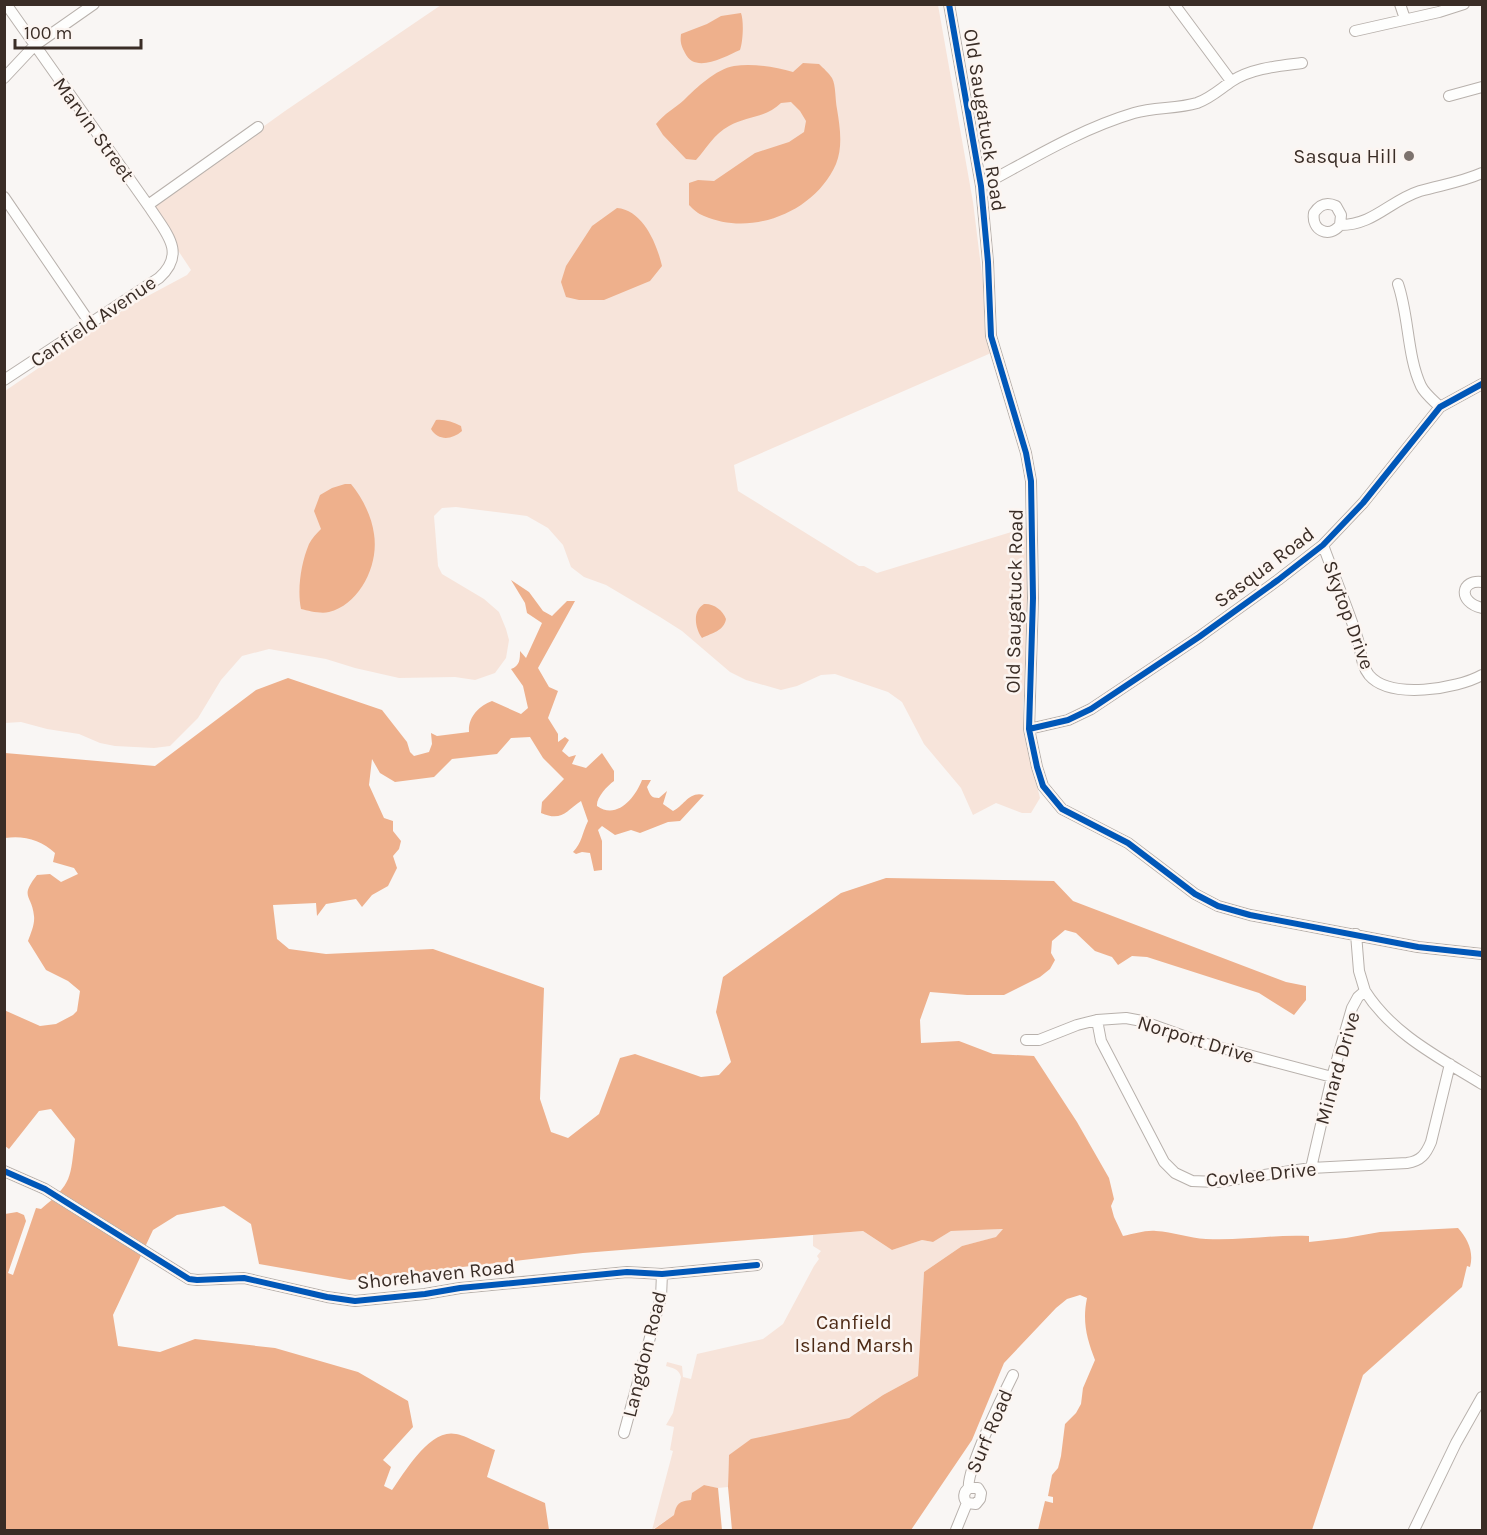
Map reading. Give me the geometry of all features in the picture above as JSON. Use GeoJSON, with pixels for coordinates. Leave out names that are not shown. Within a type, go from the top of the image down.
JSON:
{"type":"FeatureCollection","features":[{"type":"Feature","properties":{"kind":"street","name":"Marvin Street"},"geometry":{"type":"LineString","coordinates":[[6,4],[148,205],[170,239],[174,256]]}},
{"type":"Feature","properties":{"kind":"street"},"geometry":{"type":"LineString","coordinates":[[4,78],[34,46],[94,4]]}},
{"type":"Feature","properties":{"kind":"street","name":"Old Saugatuck Road"},"geometry":{"type":"LineString","coordinates":[[949,4],[981,186],[988,262],[991,336],[1026,453],[1031,481],[1033,598],[1029,729],[1039,776],[1049,794],[1062,809],[1128,843],[1195,894],[1218,906],[1250,915],[1418,947],[1482,954]]}},
{"type":"Feature","properties":{"kind":"street"},"geometry":{"type":"LineString","coordinates":[[1174,4],[1231,81]]}},
{"type":"Feature","properties":{"kind":"street"},"geometry":{"type":"LineString","coordinates":[[1400,4],[1405,19]]}},
{"type":"Feature","properties":{"kind":"street"},"geometry":{"type":"LineString","coordinates":[[1356,31],[1464,4]]}},
{"type":"Feature","properties":{"kind":"street"},"geometry":{"type":"LineString","coordinates":[[981,186],[1105,123],[1136,112],[1197,103],[1216,94],[1231,81],[1245,74],[1302,63]]}},
{"type":"Feature","properties":{"kind":"street"},"geometry":{"type":"LineString","coordinates":[[1449,96],[1482,87]]}},
{"type":"Feature","properties":{"kind":"street"},"geometry":{"type":"LineString","coordinates":[[148,205],[258,127]]}},
{"type":"Feature","properties":{"kind":"street"},"geometry":{"type":"LineString","coordinates":[[1340,225],[1356,225],[1370,219],[1394,202],[1419,191],[1445,186],[1482,173]]}},
{"type":"Feature","properties":{"kind":"street"},"geometry":{"type":"LineString","coordinates":[[4,197],[90,323]]}},
{"type":"Feature","properties":{"kind":"street","name":"Canfield Avenue"},"geometry":{"type":"LineString","coordinates":[[4,380],[159,278],[168,270],[174,256]]}},
{"type":"Feature","properties":{"kind":"street"},"geometry":{"type":"LineString","coordinates":[[1398,284],[1422,388],[1440,407]]}},
{"type":"Feature","properties":{"kind":"street","name":"Sasqua Road"},"geometry":{"type":"LineString","coordinates":[[1029,729],[1068,720],[1113,695],[1269,587],[1323,545],[1363,503],[1440,407],[1482,384]]}},
{"type":"Feature","properties":{"kind":"street","name":"Skytop Drive"},"geometry":{"type":"LineString","coordinates":[[1323,545],[1369,675],[1394,689],[1416,690],[1452,685],[1482,675]]}},
{"type":"Feature","properties":{"kind":"street"},"geometry":{"type":"LineString","coordinates":[[1482,582],[1476,581],[1468,585],[1465,592],[1466,599],[1471,605],[1482,608]]}},
{"type":"Feature","properties":{"kind":"street","name":"Minard Drive"},"geometry":{"type":"LineString","coordinates":[[1311,1168],[1332,1077],[1352,1008],[1358,997],[1365,991],[1359,971],[1356,934]]}},
{"type":"Feature","properties":{"kind":"street"},"geometry":{"type":"LineString","coordinates":[[1365,991],[1390,1024],[1482,1084]]}},
{"type":"Feature","properties":{"kind":"street","name":"Norport Drive"},"geometry":{"type":"LineString","coordinates":[[1026,1040],[1039,1040],[1097,1020],[1126,1018],[1143,1021],[1203,1043],[1332,1077]]}},
{"type":"Feature","properties":{"kind":"street","name":"Covlee Drive"},"geometry":{"type":"LineString","coordinates":[[1097,1020],[1101,1041],[1164,1162],[1175,1173],[1192,1181],[1216,1182],[1311,1168],[1407,1163],[1419,1160],[1426,1153],[1431,1142],[1450,1064]]}},
{"type":"Feature","properties":{"kind":"street","name":"Shorehaven Road"},"geometry":{"type":"LineString","coordinates":[[4,1171],[45,1189],[148,1252],[181,1275],[193,1280],[244,1278],[327,1297],[355,1300],[627,1272],[662,1274],[758,1265]]}},
{"type":"Feature","properties":{"kind":"street","name":"Langdon Road"},"geometry":{"type":"LineString","coordinates":[[624,1433],[661,1297],[662,1274]]}},
{"type":"Feature","properties":{"kind":"street","name":"Surf Road"},"geometry":{"type":"LineString","coordinates":[[956,1530],[968,1503],[964,1495],[969,1488],[971,1471],[1013,1375]]}},
{"type":"Feature","properties":{"kind":"street"},"geometry":{"type":"LineString","coordinates":[[1414,1530],[1456,1443],[1482,1397]]}},
{"type":"Feature","properties":{"kind":"green space"},"geometry":{"type":"Polygon","coordinates":[[[441,5],[938,5],[973,202],[983,283],[985,329],[991,353],[734,465],[738,491],[859,566],[864,566],[877,573],[1028,527],[1029,578],[1027,664],[1023,706],[1024,732],[1040,798],[1031,813],[1022,813],[996,803],[973,815],[961,788],[924,744],[902,702],[888,692],[835,674],[821,675],[797,686],[781,690],[746,680],[730,672],[682,631],[660,617],[606,585],[584,577],[571,567],[563,545],[548,528],[527,516],[456,507],[442,508],[434,516],[438,566],[442,574],[484,599],[499,612],[509,640],[506,658],[495,673],[475,680],[455,677],[399,678],[326,659],[269,649],[242,656],[221,680],[198,718],[170,746],[154,748],[115,746],[100,743],[79,734],[21,722],[5,723],[5,391],[129,306],[187,275],[191,270],[150,208],[285,111],[441,5]]]}},
{"type":"Feature","properties":{"kind":"green space","name":"Canfield Island Marsh"},"geometry":{"type":"Polygon","coordinates":[[[1004,1229],[997,1237],[962,1246],[924,1272],[918,1376],[883,1395],[849,1418],[729,1455],[728,1487],[718,1488],[704,1485],[691,1500],[679,1504],[674,1515],[652,1530],[673,1451],[670,1450],[674,1427],[666,1425],[673,1413],[681,1377],[673,1368],[666,1366],[667,1362],[682,1366],[683,1377],[691,1379],[697,1354],[763,1339],[783,1324],[819,1259],[817,1256],[821,1251],[813,1246],[813,1235],[863,1231],[892,1250],[922,1240],[933,1242],[951,1231],[1004,1229]]]}},
{"type":"Feature","properties":{"kind":"shaded area"},"geometry":{"type":"Polygon","coordinates":[[[741,13],[743,32],[740,50],[718,60],[703,63],[690,59],[685,53],[681,34],[721,16],[741,13]]]}},
{"type":"Feature","properties":{"kind":"shaded area"},"geometry":{"type":"Polygon","coordinates":[[[803,63],[819,64],[831,76],[834,85],[840,144],[836,164],[826,181],[798,207],[780,216],[761,221],[723,222],[698,213],[689,205],[689,183],[698,180],[714,181],[755,153],[789,142],[804,132],[806,121],[791,102],[781,103],[769,112],[724,129],[696,160],[686,159],[663,135],[656,124],[694,90],[727,68],[756,65],[793,72],[803,63]]]}},
{"type":"Feature","properties":{"kind":"shaded area"},"geometry":{"type":"Polygon","coordinates":[[[617,208],[626,210],[641,221],[657,248],[662,266],[650,281],[604,300],[579,300],[566,297],[561,282],[566,266],[592,226],[617,208]]]}},
{"type":"Feature","properties":{"kind":"shaded area"},"geometry":{"type":"Polygon","coordinates":[[[436,420],[455,423],[461,426],[462,431],[445,438],[437,436],[431,429],[436,420]]]}},
{"type":"Feature","properties":{"kind":"shaded area"},"geometry":{"type":"Polygon","coordinates":[[[345,484],[351,484],[355,489],[371,521],[375,546],[370,570],[358,592],[340,608],[322,613],[301,609],[300,576],[306,551],[321,529],[314,511],[320,495],[345,484]]]}},
{"type":"Feature","properties":{"kind":"shaded area"},"geometry":{"type":"Polygon","coordinates":[[[511,580],[529,592],[543,611],[552,616],[567,601],[575,601],[538,668],[549,687],[558,691],[548,718],[558,734],[558,742],[565,737],[569,740],[562,751],[569,757],[576,755],[572,764],[586,768],[602,753],[614,771],[614,781],[600,796],[597,806],[604,810],[618,809],[635,794],[642,780],[651,780],[647,787],[652,797],[659,798],[667,791],[663,804],[673,811],[690,797],[704,795],[680,821],[668,822],[640,833],[631,830],[615,835],[602,826],[598,830],[602,841],[602,870],[594,871],[590,853],[576,854],[573,852],[588,821],[581,801],[559,816],[541,813],[542,802],[564,779],[543,758],[530,737],[511,738],[497,754],[452,759],[434,777],[395,782],[380,773],[372,759],[369,785],[384,818],[393,821],[393,831],[401,841],[399,849],[393,856],[397,868],[388,886],[372,895],[362,907],[356,899],[326,904],[317,916],[316,903],[273,905],[277,939],[289,949],[326,954],[433,949],[544,988],[540,1099],[551,1132],[568,1138],[599,1114],[620,1058],[635,1054],[701,1077],[719,1075],[731,1062],[716,1012],[723,977],[841,893],[886,878],[1054,881],[1073,901],[1286,982],[1306,986],[1306,1000],[1294,1015],[1259,993],[1147,957],[1132,956],[1118,965],[1112,957],[1095,951],[1076,933],[1065,930],[1052,941],[1051,953],[1055,960],[1050,969],[1040,977],[1004,995],[930,992],[920,1020],[921,1043],[959,1041],[993,1054],[1034,1056],[1077,1122],[1109,1178],[1114,1199],[1111,1206],[1123,1236],[1152,1231],[1206,1239],[1309,1236],[1309,1242],[1380,1232],[1458,1228],[1462,1232],[1471,1256],[1470,1267],[1467,1266],[1462,1287],[1363,1375],[1312,1530],[1038,1530],[1045,1501],[1053,1503],[1053,1497],[1048,1496],[1052,1475],[1058,1468],[1061,1456],[1065,1424],[1081,1404],[1083,1388],[1095,1360],[1086,1330],[1087,1298],[1080,1295],[1067,1299],[1056,1308],[1004,1363],[972,1440],[911,1530],[732,1530],[728,1487],[729,1455],[751,1439],[849,1418],[883,1395],[918,1376],[924,1272],[962,1246],[996,1237],[1003,1229],[951,1231],[933,1242],[922,1240],[892,1250],[863,1231],[583,1253],[350,1280],[259,1264],[251,1224],[224,1206],[177,1215],[153,1230],[113,1315],[118,1346],[160,1352],[195,1339],[275,1348],[358,1372],[408,1401],[413,1427],[383,1460],[391,1467],[384,1486],[392,1490],[428,1444],[446,1434],[460,1435],[495,1450],[487,1477],[545,1503],[549,1530],[5,1530],[5,1214],[17,1212],[24,1215],[26,1221],[8,1273],[13,1275],[36,1208],[41,1209],[65,1186],[72,1163],[75,1139],[51,1109],[39,1111],[9,1149],[5,1146],[4,1010],[40,1026],[56,1024],[77,1011],[80,991],[68,981],[46,970],[28,941],[34,919],[28,892],[37,875],[50,874],[61,882],[78,874],[74,868],[53,862],[55,853],[38,842],[25,838],[5,838],[5,753],[155,766],[256,690],[288,678],[382,710],[407,742],[414,756],[429,752],[432,744],[431,733],[437,736],[469,732],[470,722],[475,713],[492,701],[521,714],[528,708],[523,686],[511,669],[518,664],[520,651],[526,658],[542,623],[527,613],[525,603],[511,580]]]}},
{"type":"Feature","properties":{"kind":"shaded area"},"geometry":{"type":"Polygon","coordinates":[[[704,604],[717,608],[726,619],[720,629],[702,638],[696,615],[704,604]]]}},
{"type":"Feature","properties":{"kind":"shaded area"},"geometry":{"type":"Polygon","coordinates":[[[704,1485],[718,1488],[722,1530],[653,1530],[674,1515],[679,1504],[691,1500],[692,1493],[704,1485]]]}},
{"type":"Feature","properties":{"kind":"cycle path"},"geometry":{"type":"LineString","coordinates":[[949,4],[981,186],[988,262],[991,336],[1026,453],[1031,481],[1033,598],[1029,729],[1043,786],[1062,809],[1128,843],[1195,894],[1218,906],[1250,915],[1418,947],[1482,954]]}},
{"type":"Feature","properties":{"kind":"cycle path"},"geometry":{"type":"LineString","coordinates":[[1029,729],[1068,720],[1091,709],[1199,637],[1278,580],[1323,545],[1363,503],[1440,407],[1482,384]]}},
{"type":"Feature","properties":{"kind":"cycle path"},"geometry":{"type":"LineString","coordinates":[[4,1171],[45,1189],[189,1279],[244,1278],[355,1301],[627,1272],[662,1274],[757,1265]]}},
{"type":"Feature","properties":{"kind":"place","name":"Sasqua Hill"},"geometry":{"type":"Point","coordinates":[1409,156]}}]}
